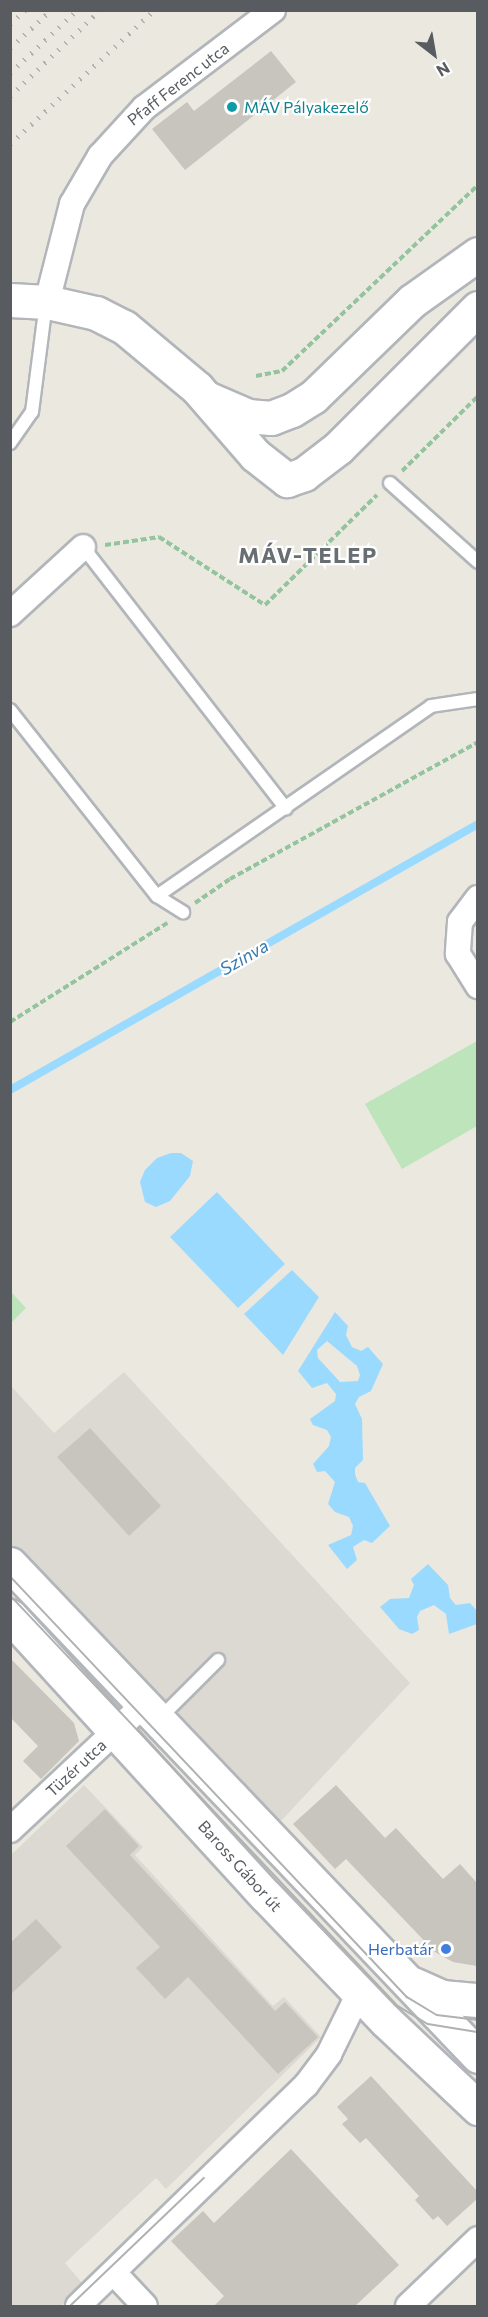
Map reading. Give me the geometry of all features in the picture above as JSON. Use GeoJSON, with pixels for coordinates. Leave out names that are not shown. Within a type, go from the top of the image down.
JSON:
{"type":"FeatureCollection","features":[{"type":"Feature","properties":{"kind":"street","name":"Pfaff Ferenc utca"},"geometry":{"type":"LineString","coordinates":[[46,302],[72,204],[100,156],[144,108],[273,10]]}},
{"type":"Feature","properties":{"kind":"street"},"geometry":{"type":"LineString","coordinates":[[207,398],[248,416],[271,418],[292,411],[313,398],[412,301],[477,254]]}},
{"type":"Feature","properties":{"kind":"street"},"geometry":{"type":"LineString","coordinates":[[10,300],[46,302],[96,313],[124,327],[207,398],[255,455],[287,480],[304,474],[338,448],[477,308]]}},
{"type":"Feature","properties":{"kind":"street"},"geometry":{"type":"LineString","coordinates":[[10,614],[83,547]]}},
{"type":"Feature","properties":{"kind":"street"},"geometry":{"type":"LineString","coordinates":[[477,898],[460,922],[458,954],[477,986]]}},
{"type":"Feature","properties":{"kind":"street"},"geometry":{"type":"LineString","coordinates":[[10,1564],[477,2056]]}},
{"type":"Feature","properties":{"kind":"street","name":"Baross Gábor út"},"geometry":{"type":"LineString","coordinates":[[10,1616],[359,1993],[477,2108]]}},
{"type":"Feature","properties":{"kind":"street","name":"Tüzér utca"},"geometry":{"type":"LineString","coordinates":[[10,1830],[117,1730],[150,1713]]}},
{"type":"Feature","properties":{"kind":"street"},"geometry":{"type":"LineString","coordinates":[[398,1975],[442,1997],[477,2000]]}},
{"type":"Feature","properties":{"kind":"street"},"geometry":{"type":"LineString","coordinates":[[78,2307],[306,2085],[329,2054],[359,1993]]}},
{"type":"Feature","properties":{"kind":"street"},"geometry":{"type":"LineString","coordinates":[[392,2026],[441,2050],[477,2056]]}},
{"type":"Feature","properties":{"kind":"street"},"geometry":{"type":"LineString","coordinates":[[408,2307],[477,2239]]}},
{"type":"Feature","properties":{"kind":"street"},"geometry":{"type":"LineString","coordinates":[[114,2273],[145,2307]]}},
{"type":"Feature","properties":{"kind":"lane"},"geometry":{"type":"LineString","coordinates":[[10,442],[32,412],[46,302]]}},
{"type":"Feature","properties":{"kind":"lane"},"geometry":{"type":"LineString","coordinates":[[390,483],[477,562]]}},
{"type":"Feature","properties":{"kind":"lane"},"geometry":{"type":"LineString","coordinates":[[83,547],[286,809]]}},
{"type":"Feature","properties":{"kind":"lane"},"geometry":{"type":"LineString","coordinates":[[157,896],[286,809],[431,706],[477,699]]}},
{"type":"Feature","properties":{"kind":"lane"},"geometry":{"type":"LineString","coordinates":[[10,710],[157,896],[183,912]]}},
{"type":"Feature","properties":{"kind":"lane"},"geometry":{"type":"LineString","coordinates":[[150,1713],[218,1660]]}},
{"type":"Feature","properties":{"kind":"path"},"geometry":{"type":"LineString","coordinates":[[256,376],[282,370],[477,185]]}},
{"type":"Feature","properties":{"kind":"path"},"geometry":{"type":"LineString","coordinates":[[83,547],[159,537],[265,605],[477,396]]}},
{"type":"Feature","properties":{"kind":"path"},"geometry":{"type":"LineString","coordinates":[[10,1022],[183,912],[230,879],[477,742]]}},
{"type":"Feature","properties":{"kind":"shaded area"},"geometry":{"type":"Polygon","coordinates":[[[124,1372],[410,1683],[280,1822],[142,1706],[11,1562],[11,1386],[54,1433],[124,1372]]]}},
{"type":"Feature","properties":{"kind":"shaded area"},"geometry":{"type":"Polygon","coordinates":[[[84,1785],[143,1847],[135,1855],[273,2006],[284,1997],[321,2037],[166,2189],[156,2178],[65,2263],[84,2285],[61,2306],[11,2306],[11,1855],[84,1785]]]}},
{"type":"Feature","properties":{"kind":"green space"},"geometry":{"type":"Polygon","coordinates":[[[477,1041],[477,1126],[402,1169],[365,1104],[477,1041]]]}},
{"type":"Feature","properties":{"kind":"green space"},"geometry":{"type":"Polygon","coordinates":[[[11,1292],[26,1308],[11,1323],[11,1292]]]}},
{"type":"Feature","properties":{"kind":"water"},"geometry":{"type":"Polygon","coordinates":[[[171,1153],[181,1153],[193,1161],[190,1176],[170,1201],[156,1207],[145,1202],[140,1182],[145,1170],[157,1158],[171,1153]]]}},
{"type":"Feature","properties":{"kind":"water"},"geometry":{"type":"Polygon","coordinates":[[[217,1192],[285,1264],[238,1308],[170,1237],[217,1192]]]}},
{"type":"Feature","properties":{"kind":"water"},"geometry":{"type":"Polygon","coordinates":[[[292,1270],[319,1297],[283,1355],[244,1314],[292,1270]]]}},
{"type":"Feature","properties":{"kind":"water"},"geometry":{"type":"Polygon","coordinates":[[[335,1312],[348,1326],[346,1335],[352,1347],[361,1351],[368,1347],[383,1364],[371,1391],[359,1397],[355,1404],[362,1419],[363,1460],[355,1468],[355,1474],[358,1482],[365,1483],[390,1526],[372,1543],[364,1540],[353,1547],[357,1560],[347,1569],[328,1545],[351,1535],[353,1526],[349,1517],[335,1512],[328,1504],[335,1482],[325,1471],[317,1472],[313,1464],[329,1446],[331,1437],[327,1430],[313,1425],[310,1419],[335,1401],[336,1394],[327,1383],[312,1388],[298,1371],[335,1312]],[[327,1341],[317,1350],[318,1358],[340,1382],[358,1381],[360,1375],[357,1366],[327,1341]]]}},
{"type":"Feature","properties":{"kind":"water"},"geometry":{"type":"Polygon","coordinates":[[[428,1564],[448,1585],[450,1598],[456,1605],[470,1603],[477,1611],[477,1624],[449,1634],[446,1614],[434,1605],[420,1611],[417,1617],[419,1630],[412,1634],[399,1629],[380,1607],[390,1599],[409,1598],[414,1585],[411,1579],[428,1564]]]}},
{"type":"Feature","properties":{"kind":"building","name":"MÁV Pályakezelő"},"geometry":{"type":"Polygon","coordinates":[[[271,51],[296,82],[185,170],[152,129],[187,102],[194,111],[271,51]]]}},
{"type":"Feature","properties":{"kind":"building"},"geometry":{"type":"Polygon","coordinates":[[[90,1428],[161,1506],[129,1536],[57,1457],[90,1428]]]}},
{"type":"Feature","properties":{"kind":"building"},"geometry":{"type":"Polygon","coordinates":[[[10,1658],[74,1723],[79,1741],[41,1779],[23,1761],[38,1746],[10,1717],[10,1658]]]}},
{"type":"Feature","properties":{"kind":"building"},"geometry":{"type":"Polygon","coordinates":[[[336,1785],[385,1838],[396,1828],[443,1879],[460,1864],[477,1883],[477,1966],[453,1962],[435,1952],[346,1859],[335,1869],[293,1824],[336,1785]]]}},
{"type":"Feature","properties":{"kind":"building"},"geometry":{"type":"Polygon","coordinates":[[[105,1809],[139,1846],[130,1855],[275,2011],[285,2002],[318,2037],[278,2074],[188,1977],[165,1999],[136,1968],[160,1947],[66,1846],[105,1809]]]}},
{"type":"Feature","properties":{"kind":"building"},"geometry":{"type":"Polygon","coordinates":[[[36,1919],[62,1947],[10,1995],[10,1943],[36,1919]]]}},
{"type":"Feature","properties":{"kind":"building"},"geometry":{"type":"Polygon","coordinates":[[[371,2076],[477,2191],[477,2199],[447,2226],[438,2216],[433,2220],[415,2200],[419,2196],[366,2138],[360,2143],[342,2124],[348,2119],[337,2107],[371,2076]]]}},
{"type":"Feature","properties":{"kind":"building"},"geometry":{"type":"Polygon","coordinates":[[[291,2149],[399,2265],[354,2307],[213,2307],[224,2296],[171,2241],[203,2211],[214,2223],[291,2149]]]}},
{"type":"Feature","properties":{"kind":"waterway","name":"Szinva"},"geometry":{"type":"LineString","coordinates":[[10,1090],[478,824]]}},
{"type":"Feature","properties":{"kind":"tram line"},"geometry":{"type":"LineString","coordinates":[[10,1576],[407,1997],[437,2015],[478,2020]]}},
{"type":"Feature","properties":{"kind":"tram line"},"geometry":{"type":"LineString","coordinates":[[10,1595],[398,2006],[428,2024],[478,2032]]}},
{"type":"Feature","properties":{"kind":"tram line"},"geometry":{"type":"LineString","coordinates":[[70,2306],[204,2178]]}},
{"type":"Feature","properties":{"kind":"railway"},"geometry":{"type":"LineString","coordinates":[[10,24],[25,10]]}},
{"type":"Feature","properties":{"kind":"railway"},"geometry":{"type":"LineString","coordinates":[[10,48],[51,10]]}},
{"type":"Feature","properties":{"kind":"railway"},"geometry":{"type":"LineString","coordinates":[[10,73],[77,10]]}},
{"type":"Feature","properties":{"kind":"railway"},"geometry":{"type":"LineString","coordinates":[[10,96],[100,10]]}},
{"type":"Feature","properties":{"kind":"railway"},"geometry":{"type":"LineString","coordinates":[[10,144],[154,10]]}},
{"type":"Feature","properties":{"kind":"place","name":"MÁV Pályakezelő"},"geometry":{"type":"Point","coordinates":[232,107]}},
{"type":"Feature","properties":{"kind":"place","name":"Herbatár"},"geometry":{"type":"Point","coordinates":[446,1949]}},
{"type":"Feature","properties":{"kind":"district","name":"MÁV-TELEP"},"geometry":{"type":"Point","coordinates":[308,555]}}]}
